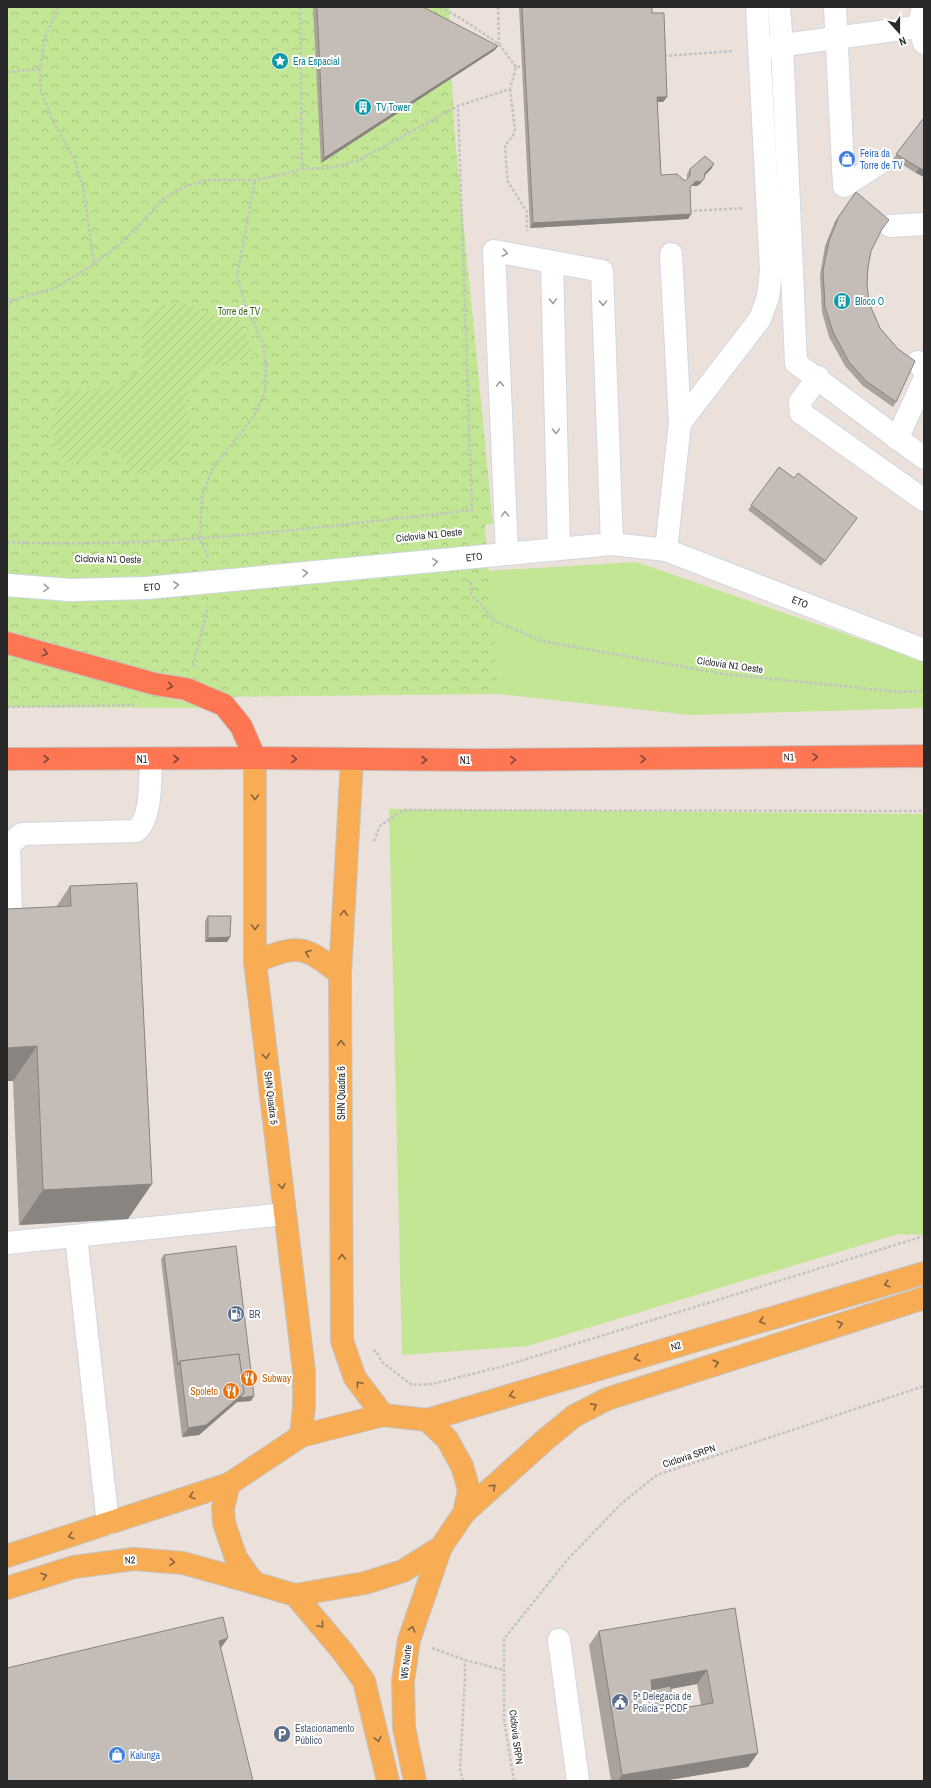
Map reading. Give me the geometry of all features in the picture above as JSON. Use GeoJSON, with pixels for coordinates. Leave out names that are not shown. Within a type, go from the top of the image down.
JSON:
{"type":"FeatureCollection","features":[{"type":"Feature","properties":{"kind":"highway"},"geometry":{"type":"LineString","coordinates":[[7,643],[155,684],[186,689],[224,705],[241,726],[255,758]]}},
{"type":"Feature","properties":{"kind":"highway","name":"N1"},"geometry":{"type":"LineString","coordinates":[[7,759],[255,758],[352,760],[924,756]]}},
{"type":"Feature","properties":{"kind":"main road","name":"SHN Quadra 5"},"geometry":{"type":"LineString","coordinates":[[255,758],[255,962],[304,1371],[304,1406],[301,1436]]}},
{"type":"Feature","properties":{"kind":"main road","name":"SHN Quadra 6"},"geometry":{"type":"LineString","coordinates":[[352,760],[340,974],[342,1341],[355,1378],[383,1414]]}},
{"type":"Feature","properties":{"kind":"main road"},"geometry":{"type":"LineString","coordinates":[[255,962],[278,953],[304,950],[320,958],[340,974]]}},
{"type":"Feature","properties":{"kind":"main road","name":"N2"},"geometry":{"type":"LineString","coordinates":[[427,1420],[924,1273]]}},
{"type":"Feature","properties":{"kind":"main road"},"geometry":{"type":"LineString","coordinates":[[388,1781],[364,1681],[343,1652],[296,1595],[364,1583],[403,1571],[441,1548],[464,1513],[574,1416],[607,1399],[924,1298]]}},
{"type":"Feature","properties":{"kind":"main road"},"geometry":{"type":"LineString","coordinates":[[7,1556],[229,1484],[301,1436],[383,1414],[427,1420],[447,1439],[462,1466],[469,1490],[464,1513]]}},
{"type":"Feature","properties":{"kind":"main road"},"geometry":{"type":"LineString","coordinates":[[229,1484],[224,1508],[224,1523],[236,1558],[254,1583]]}},
{"type":"Feature","properties":{"kind":"main road","name":"W5 Norte"},"geometry":{"type":"LineString","coordinates":[[415,1781],[404,1728],[403,1681],[409,1640],[441,1548]]}},
{"type":"Feature","properties":{"kind":"main road","name":"N2"},"geometry":{"type":"LineString","coordinates":[[7,1588],[74,1567],[134,1559],[183,1563],[296,1595]]}},
{"type":"Feature","properties":{"kind":"street"},"geometry":{"type":"LineString","coordinates":[[680,423],[760,319],[768,297],[771,271],[757,7]]}},
{"type":"Feature","properties":{"kind":"street"},"geometry":{"type":"LineString","coordinates":[[779,7],[796,363],[923,458],[903,485]]}},
{"type":"Feature","properties":{"kind":"street"},"geometry":{"type":"LineString","coordinates":[[835,7],[844,186],[883,161]]}},
{"type":"Feature","properties":{"kind":"street"},"geometry":{"type":"LineString","coordinates":[[759,49],[836,39],[922,25]]}},
{"type":"Feature","properties":{"kind":"street"},"geometry":{"type":"LineString","coordinates":[[890,226],[924,224]]}},
{"type":"Feature","properties":{"kind":"street"},"geometry":{"type":"LineString","coordinates":[[507,553],[494,251],[602,272],[612,544]]}},
{"type":"Feature","properties":{"kind":"street"},"geometry":{"type":"LineString","coordinates":[[666,550],[680,423],[671,254]]}},
{"type":"Feature","properties":{"kind":"street"},"geometry":{"type":"LineString","coordinates":[[552,262],[559,548]]}},
{"type":"Feature","properties":{"kind":"street"},"geometry":{"type":"LineString","coordinates":[[896,438],[922,371]]}},
{"type":"Feature","properties":{"kind":"street"},"geometry":{"type":"LineString","coordinates":[[818,378],[800,402],[802,413],[924,500]]}},
{"type":"Feature","properties":{"kind":"street","name":"ETO"},"geometry":{"type":"LineString","coordinates":[[7,585],[70,590],[146,588],[612,544],[666,550],[924,650]]}},
{"type":"Feature","properties":{"kind":"street"},"geometry":{"type":"LineString","coordinates":[[7,920],[11,914],[9,845],[22,834],[136,831],[141,827],[146,817],[151,759]]}},
{"type":"Feature","properties":{"kind":"street"},"geometry":{"type":"LineString","coordinates":[[7,1243],[285,1214]]}},
{"type":"Feature","properties":{"kind":"street"},"geometry":{"type":"LineString","coordinates":[[76,1236],[108,1524]]}},
{"type":"Feature","properties":{"kind":"street"},"geometry":{"type":"LineString","coordinates":[[559,1640],[578,1781]]}},
{"type":"Feature","properties":{"kind":"path"},"geometry":{"type":"LineString","coordinates":[[59,7],[45,37],[40,69],[41,91],[53,121],[73,157],[83,186],[94,264]]}},
{"type":"Feature","properties":{"kind":"path"},"geometry":{"type":"LineString","coordinates":[[300,7],[302,169]]}},
{"type":"Feature","properties":{"kind":"path"},"geometry":{"type":"LineString","coordinates":[[440,7],[462,19],[498,44],[516,67]]}},
{"type":"Feature","properties":{"kind":"path"},"geometry":{"type":"LineString","coordinates":[[498,7],[498,44]]}},
{"type":"Feature","properties":{"kind":"path"},"geometry":{"type":"LineString","coordinates":[[658,56],[759,49]]}},
{"type":"Feature","properties":{"kind":"path"},"geometry":{"type":"LineString","coordinates":[[516,67],[530,66]]}},
{"type":"Feature","properties":{"kind":"path"},"geometry":{"type":"LineString","coordinates":[[516,67],[510,89],[515,129],[513,136],[505,146],[506,176],[508,182],[527,212],[528,258]]}},
{"type":"Feature","properties":{"kind":"path"},"geometry":{"type":"LineString","coordinates":[[7,72],[40,69]]}},
{"type":"Feature","properties":{"kind":"path"},"geometry":{"type":"LineString","coordinates":[[7,298],[12,300],[55,288],[94,264],[124,241],[164,198],[186,186],[207,180],[255,180],[302,169],[329,168],[357,160],[458,106],[510,89]]}},
{"type":"Feature","properties":{"kind":"path"},"geometry":{"type":"LineString","coordinates":[[7,542],[49,544],[200,539],[472,510],[458,106]]}},
{"type":"Feature","properties":{"kind":"path"},"geometry":{"type":"LineString","coordinates":[[186,689],[212,592],[212,566],[200,539],[202,495],[214,466],[254,416],[265,392],[266,367],[263,343],[245,305],[236,276],[255,180]]}},
{"type":"Feature","properties":{"kind":"path"},"geometry":{"type":"LineString","coordinates":[[685,211],[768,207]]}},
{"type":"Feature","properties":{"kind":"path"},"geometry":{"type":"LineString","coordinates":[[7,308],[12,300]]}},
{"type":"Feature","properties":{"kind":"path","name":"Ciclovia N1 Oeste"},"geometry":{"type":"LineString","coordinates":[[470,558],[471,594],[495,621],[542,640],[723,674],[900,692],[924,691]]}},
{"type":"Feature","properties":{"kind":"path"},"geometry":{"type":"LineString","coordinates":[[7,707],[139,705]]}},
{"type":"Feature","properties":{"kind":"path"},"geometry":{"type":"LineString","coordinates":[[347,858],[368,855],[380,826],[403,810],[924,811]]}},
{"type":"Feature","properties":{"kind":"path"},"geometry":{"type":"LineString","coordinates":[[346,1352],[376,1351],[382,1362],[412,1384],[432,1384],[504,1366],[924,1236]]}},
{"type":"Feature","properties":{"kind":"path","name":"Ciclovia SRPN"},"geometry":{"type":"LineString","coordinates":[[514,1781],[504,1720],[504,1639],[567,1560],[622,1503],[657,1475],[924,1386]]}},
{"type":"Feature","properties":{"kind":"path"},"geometry":{"type":"LineString","coordinates":[[409,1640],[465,1660],[504,1670]]}},
{"type":"Feature","properties":{"kind":"path"},"geometry":{"type":"LineString","coordinates":[[463,1781],[460,1769],[465,1660]]}},
{"type":"Feature","properties":{"kind":"green space","name":"Torre de TV"},"geometry":{"type":"Polygon","coordinates":[[[7,7],[449,7],[454,127],[493,524],[485,525],[498,694],[7,699],[7,7]]]}},
{"type":"Feature","properties":{"kind":"green space"},"geometry":{"type":"Polygon","coordinates":[[[167,304],[186,304],[211,315],[237,316],[245,331],[255,359],[231,360],[206,367],[190,384],[186,406],[192,429],[187,450],[174,459],[154,469],[130,474],[124,461],[111,449],[98,449],[76,464],[66,461],[56,445],[52,429],[59,399],[65,391],[78,388],[89,391],[108,389],[125,382],[141,370],[143,352],[141,327],[149,313],[167,304]]]}},
{"type":"Feature","properties":{"kind":"green space"},"geometry":{"type":"Polygon","coordinates":[[[636,562],[924,661],[924,708],[690,715],[498,694],[387,689],[7,600],[636,562]]]}},
{"type":"Feature","properties":{"kind":"green space"},"geometry":{"type":"Polygon","coordinates":[[[7,660],[102,685],[217,708],[7,707],[7,660]]]}},
{"type":"Feature","properties":{"kind":"green space"},"geometry":{"type":"Polygon","coordinates":[[[389,809],[924,814],[924,1235],[898,1234],[528,1346],[402,1355],[389,809]]]}},
{"type":"Feature","properties":{"kind":"building","name":"TV Tower"},"geometry":{"type":"Polygon","coordinates":[[[317,7],[423,7],[498,46],[324,158],[317,7]]]}},
{"type":"Feature","properties":{"kind":"building"},"geometry":{"type":"Polygon","coordinates":[[[522,7],[652,7],[652,13],[664,13],[667,97],[657,97],[661,175],[677,174],[685,181],[690,176],[690,169],[705,156],[714,164],[705,173],[704,179],[700,182],[696,181],[690,187],[691,214],[533,223],[522,7]]]}},
{"type":"Feature","properties":{"kind":"building"},"geometry":{"type":"Polygon","coordinates":[[[923,119],[924,120],[924,170],[896,154],[923,119]]]}},
{"type":"Feature","properties":{"kind":"building","name":"Bloco O"},"geometry":{"type":"Polygon","coordinates":[[[856,192],[889,220],[882,229],[871,251],[867,284],[869,303],[880,328],[898,349],[915,361],[896,402],[866,381],[849,362],[833,332],[825,307],[823,270],[829,241],[839,216],[856,192]]]}},
{"type":"Feature","properties":{"kind":"building"},"geometry":{"type":"Polygon","coordinates":[[[779,467],[794,478],[798,473],[857,518],[825,561],[751,505],[779,467]]]}},
{"type":"Feature","properties":{"kind":"building"},"geometry":{"type":"Polygon","coordinates":[[[137,883],[152,1184],[43,1190],[37,1046],[7,1048],[7,909],[71,906],[70,886],[137,883]]]}},
{"type":"Feature","properties":{"kind":"building"},"geometry":{"type":"Polygon","coordinates":[[[208,916],[231,916],[230,937],[208,938],[208,916]]]}},
{"type":"Feature","properties":{"kind":"building"},"geometry":{"type":"Polygon","coordinates":[[[236,1246],[254,1396],[240,1398],[244,1393],[239,1354],[180,1361],[178,1365],[164,1255],[236,1246]]]}},
{"type":"Feature","properties":{"kind":"building"},"geometry":{"type":"Polygon","coordinates":[[[239,1354],[244,1393],[206,1425],[188,1428],[180,1361],[239,1354]]]}},
{"type":"Feature","properties":{"kind":"building","name":"5ª Delegacia de Polícia - PCDF"},"geometry":{"type":"Polygon","coordinates":[[[735,1608],[758,1753],[622,1775],[599,1631],[735,1608]],[[707,1670],[651,1680],[652,1690],[670,1686],[673,1700],[663,1702],[665,1711],[713,1703],[707,1670]]]}},
{"type":"Feature","properties":{"kind":"building"},"geometry":{"type":"Polygon","coordinates":[[[223,1617],[228,1638],[219,1641],[253,1781],[7,1781],[7,1668],[223,1617]]]}},
{"type":"Feature","properties":{"kind":"place","name":"Era Espacial"},"geometry":{"type":"Point","coordinates":[280,61]}},
{"type":"Feature","properties":{"kind":"place","name":"TV Tower"},"geometry":{"type":"Point","coordinates":[363,107]}},
{"type":"Feature","properties":{"kind":"place","name":"Feira da Torre de TV"},"geometry":{"type":"Point","coordinates":[847,159]}},
{"type":"Feature","properties":{"kind":"place","name":"Bloco O"},"geometry":{"type":"Point","coordinates":[842,301]}},
{"type":"Feature","properties":{"kind":"place","name":"BR"},"geometry":{"type":"Point","coordinates":[236,1314]}},
{"type":"Feature","properties":{"kind":"place","name":"Subway"},"geometry":{"type":"Point","coordinates":[249,1378]}},
{"type":"Feature","properties":{"kind":"place","name":"Spoleto"},"geometry":{"type":"Point","coordinates":[231,1391]}},
{"type":"Feature","properties":{"kind":"place","name":"5ª Delegacia de Polícia - PCDF"},"geometry":{"type":"Point","coordinates":[620,1702]}},
{"type":"Feature","properties":{"kind":"place","name":"Estacionamento Público"},"geometry":{"type":"Point","coordinates":[282,1734]}},
{"type":"Feature","properties":{"kind":"place","name":"Kalunga"},"geometry":{"type":"Point","coordinates":[117,1755]}}]}
